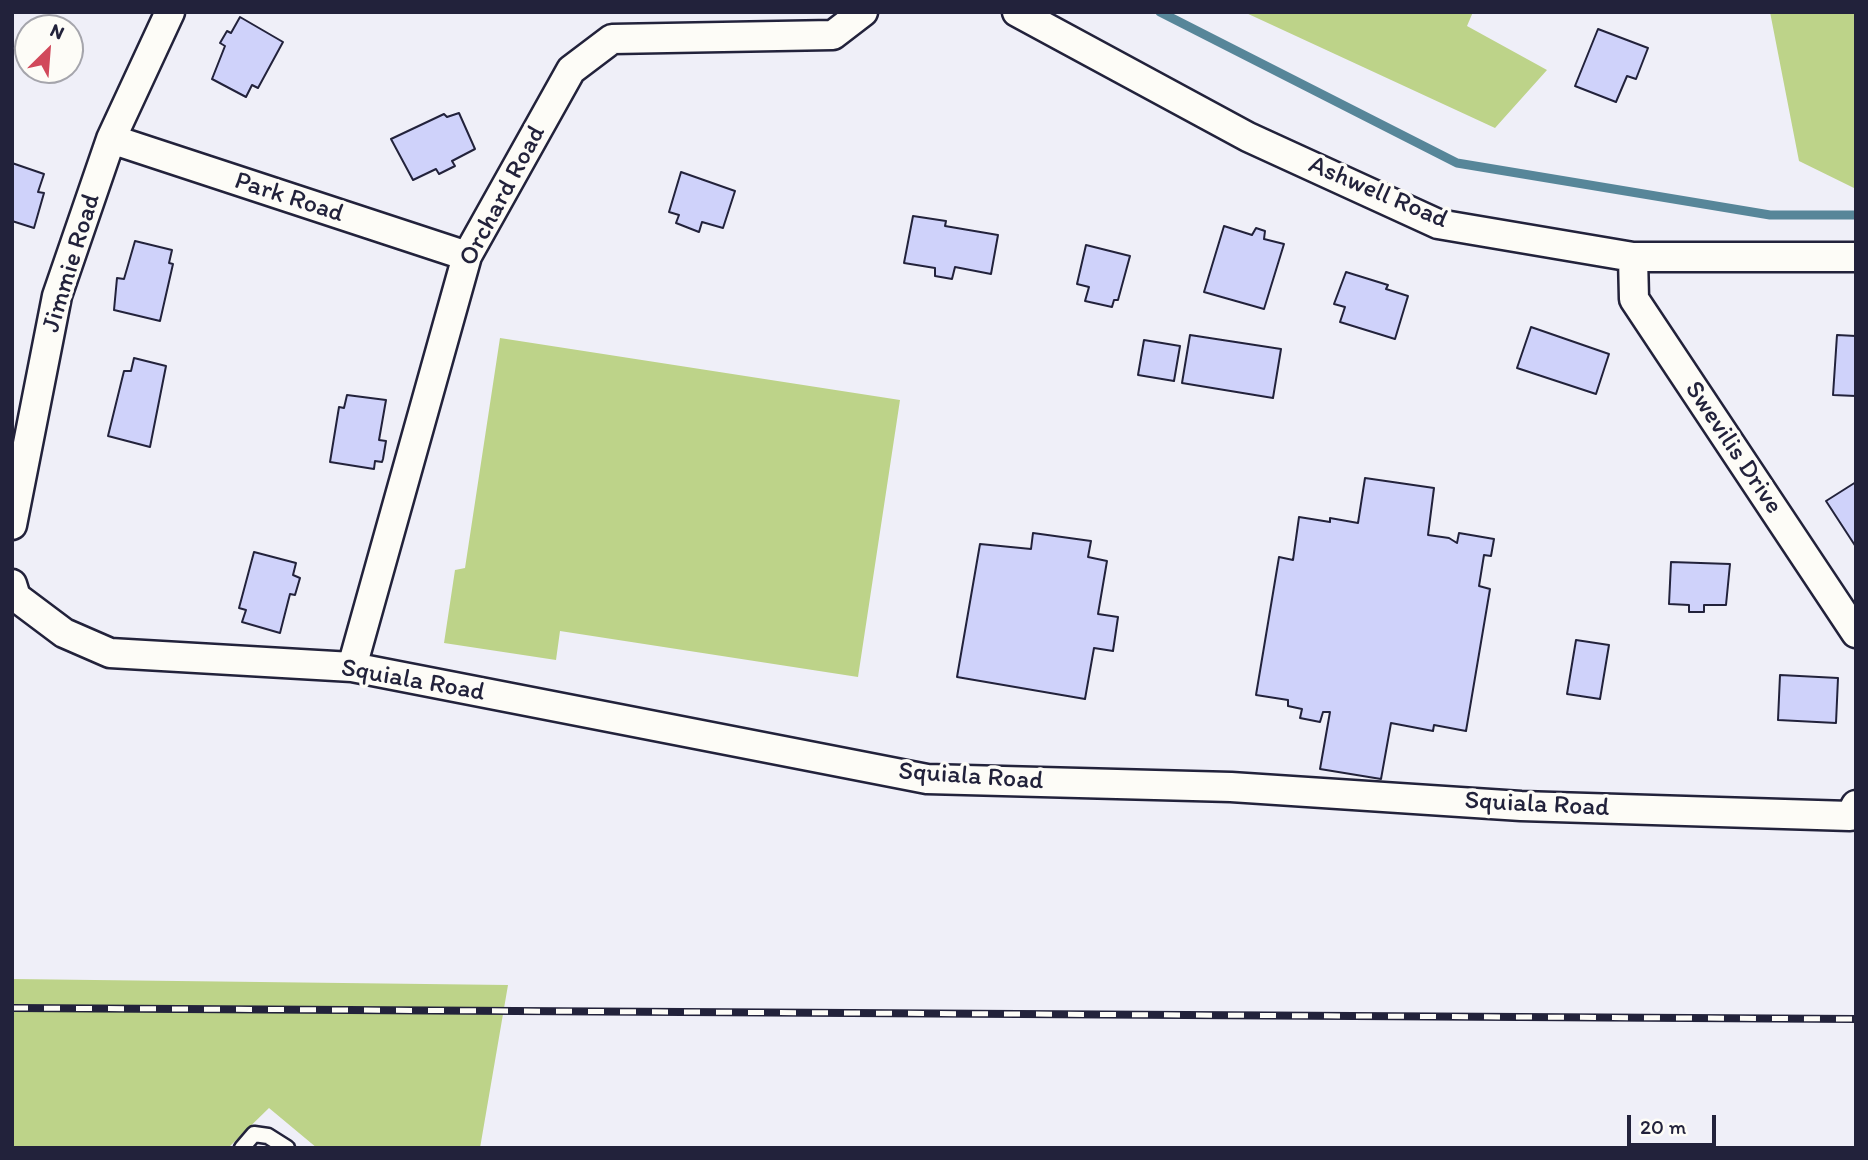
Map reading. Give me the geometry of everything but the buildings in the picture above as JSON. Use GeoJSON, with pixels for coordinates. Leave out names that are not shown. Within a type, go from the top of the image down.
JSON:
{"type":"FeatureCollection","features":[{"type":"Feature","properties":{"kind":"street","name":"Jimmie Road"},"geometry":{"type":"LineString","coordinates":[[12,525],[58,296],[111,139],[170,12]]}},
{"type":"Feature","properties":{"kind":"street","name":"Orchard Road"},"geometry":{"type":"LineString","coordinates":[[352,667],[467,256],[570,70],[612,39],[833,35],[863,12]]}},
{"type":"Feature","properties":{"kind":"street","name":"Ashwell Road"},"geometry":{"type":"LineString","coordinates":[[1017,12],[1248,137],[1438,224],[1633,257],[1856,257]]}},
{"type":"Feature","properties":{"kind":"street","name":"Park Road"},"geometry":{"type":"LineString","coordinates":[[111,139],[467,256]]}},
{"type":"Feature","properties":{"kind":"street","name":"Swevilis Drive"},"geometry":{"type":"LineString","coordinates":[[1633,257],[1634,299],[1856,633]]}},
{"type":"Feature","properties":{"kind":"street","name":"Squiala Road"},"geometry":{"type":"LineString","coordinates":[[12,584],[16,597],[64,633],[110,653],[352,667],[927,779],[1231,786],[1521,806],[1853,811]]}},
{"type":"Feature","properties":{"kind":"lane"},"geometry":{"type":"LineString","coordinates":[[242,1148],[254,1134],[268,1136],[288,1148]]}},
{"type":"Feature","properties":{"kind":"green space"},"geometry":{"type":"Polygon","coordinates":[[[1244,12],[1473,12],[1467,26],[1547,70],[1495,128],[1244,12]]]}},
{"type":"Feature","properties":{"kind":"green space"},"geometry":{"type":"Polygon","coordinates":[[[1770,12],[1856,12],[1856,189],[1799,161],[1770,12]]]}},
{"type":"Feature","properties":{"kind":"green space"},"geometry":{"type":"Polygon","coordinates":[[[500,338],[900,400],[858,677],[560,631],[556,660],[444,643],[455,570],[465,568],[500,338]]]}},
{"type":"Feature","properties":{"kind":"green space"},"geometry":{"type":"Polygon","coordinates":[[[12,979],[508,985],[480,1148],[317,1148],[269,1108],[228,1148],[12,1148],[12,979]]]}},
{"type":"Feature","properties":{"kind":"waterway"},"geometry":{"type":"LineString","coordinates":[[1160,12],[1457,163],[1770,215],[1856,215]]}},
{"type":"Feature","properties":{"kind":"railway"},"geometry":{"type":"LineString","coordinates":[[12,1008],[1856,1019]]}}]}
